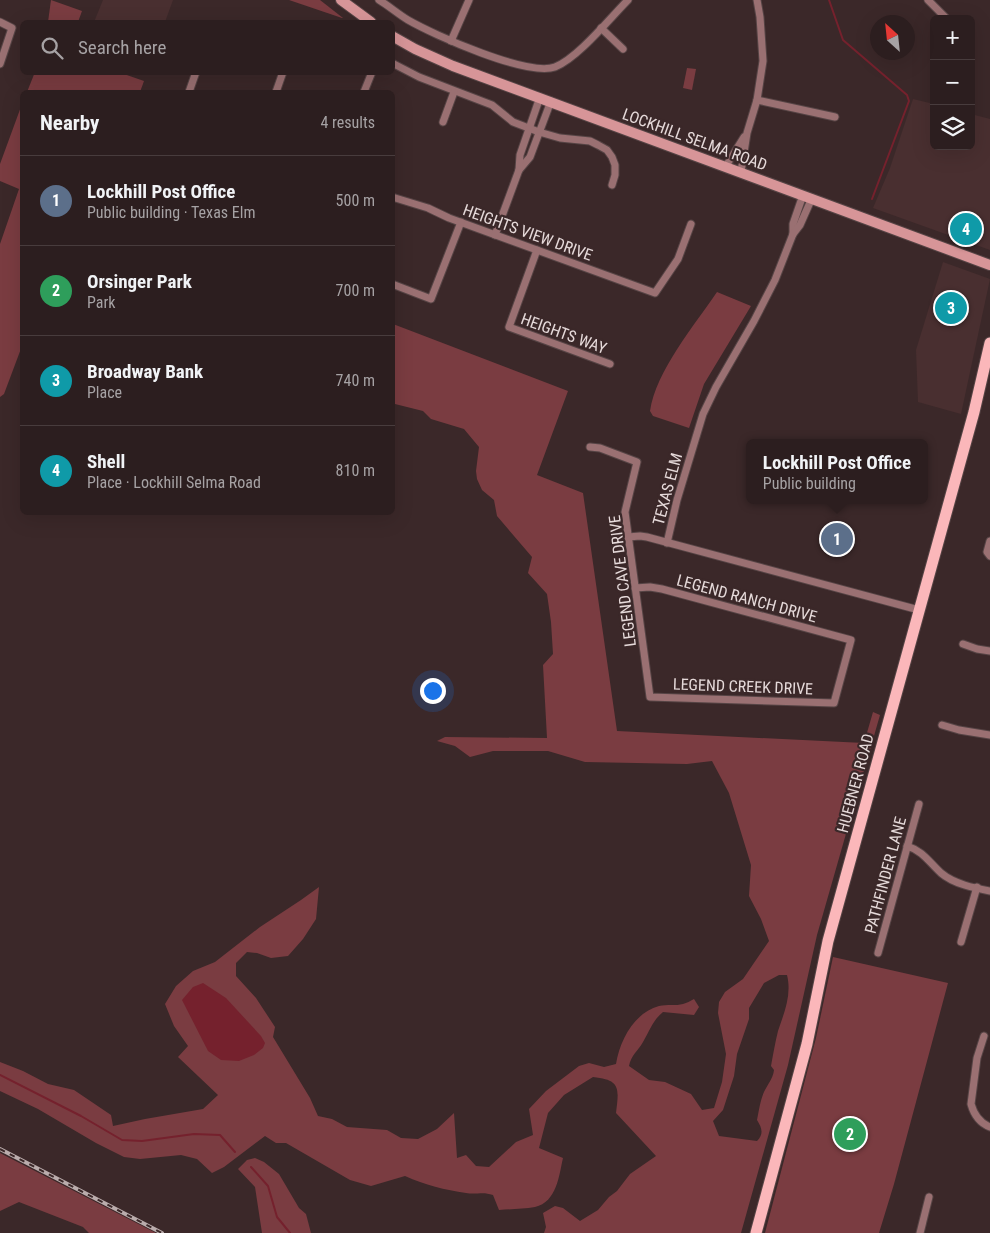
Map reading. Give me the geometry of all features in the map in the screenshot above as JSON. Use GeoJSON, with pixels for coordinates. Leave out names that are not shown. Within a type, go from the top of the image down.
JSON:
{"type":"FeatureCollection","features":[{"type":"Feature","properties":{"kind":"main road"},"geometry":{"type":"LineString","coordinates":[[341,0],[368,20]]}},
{"type":"Feature","properties":{"kind":"main road","name":"LOCKHILL SELMA ROAD"},"geometry":{"type":"LineString","coordinates":[[395,38],[453,66],[990,265]]}},
{"type":"Feature","properties":{"kind":"main road","name":"HUEBNER ROAD"},"geometry":{"type":"LineString","coordinates":[[756,1233],[807,1044],[828,942],[974,412],[990,343]]}},
{"type":"Feature","properties":{"kind":"street"},"geometry":{"type":"LineString","coordinates":[[379,0],[408,20],[451,40],[513,64],[544,69],[554,67],[577,53],[628,0]]}},
{"type":"Feature","properties":{"kind":"street"},"geometry":{"type":"LineString","coordinates":[[451,40],[469,0]]}},
{"type":"Feature","properties":{"kind":"street"},"geometry":{"type":"LineString","coordinates":[[741,172],[747,133],[757,100],[763,62],[761,24],[757,0]]}},
{"type":"Feature","properties":{"kind":"street"},"geometry":{"type":"LineString","coordinates":[[928,0],[943,15]]}},
{"type":"Feature","properties":{"kind":"street"},"geometry":{"type":"LineString","coordinates":[[0,22],[12,28],[0,64]]}},
{"type":"Feature","properties":{"kind":"street"},"geometry":{"type":"LineString","coordinates":[[601,28],[622,49]]}},
{"type":"Feature","properties":{"kind":"street"},"geometry":{"type":"LineString","coordinates":[[395,65],[454,92],[492,105],[513,122],[560,138],[590,141],[607,150],[615,165],[612,185]]}},
{"type":"Feature","properties":{"kind":"street"},"geometry":{"type":"LineString","coordinates":[[190,90],[195,75]]}},
{"type":"Feature","properties":{"kind":"street"},"geometry":{"type":"LineString","coordinates":[[277,90],[283,75]]}},
{"type":"Feature","properties":{"kind":"street"},"geometry":{"type":"LineString","coordinates":[[365,90],[371,75]]}},
{"type":"Feature","properties":{"kind":"street"},"geometry":{"type":"LineString","coordinates":[[443,122],[454,92]]}},
{"type":"Feature","properties":{"kind":"street"},"geometry":{"type":"LineString","coordinates":[[495,236],[519,170],[520,155],[540,97]]}},
{"type":"Feature","properties":{"kind":"street"},"geometry":{"type":"LineString","coordinates":[[757,100],[835,117]]}},
{"type":"Feature","properties":{"kind":"street"},"geometry":{"type":"LineString","coordinates":[[519,170],[530,157],[551,101]]}},
{"type":"Feature","properties":{"kind":"street"},"geometry":{"type":"LineString","coordinates":[[726,166],[747,133]]}},
{"type":"Feature","properties":{"kind":"street","name":"TEXAS ELM"},"geometry":{"type":"LineString","coordinates":[[807,196],[800,225],[793,234],[775,280],[703,414],[677,500],[667,543],[919,610]]}},
{"type":"Feature","properties":{"kind":"street","name":"HEIGHTS VIEW DRIVE"},"geometry":{"type":"LineString","coordinates":[[395,198],[428,208],[495,236],[655,293],[678,259],[691,224]]}},
{"type":"Feature","properties":{"kind":"street"},"geometry":{"type":"LineString","coordinates":[[395,285],[432,299],[461,222]]}},
{"type":"Feature","properties":{"kind":"street","name":"HEIGHTS WAY"},"geometry":{"type":"LineString","coordinates":[[537,250],[509,327],[610,364]]}},
{"type":"Feature","properties":{"kind":"street","name":"LEGEND CAVE DRIVE"},"geometry":{"type":"LineString","coordinates":[[590,448],[600,448],[637,462],[625,512],[650,697]]}},
{"type":"Feature","properties":{"kind":"street"},"geometry":{"type":"LineString","coordinates":[[628,537],[640,536],[667,543]]}},
{"type":"Feature","properties":{"kind":"street"},"geometry":{"type":"LineString","coordinates":[[988,554],[990,541]]}},
{"type":"Feature","properties":{"kind":"street","name":"LEGEND RANCH DRIVE"},"geometry":{"type":"LineString","coordinates":[[635,588],[650,587],[662,589],[851,640],[834,702]]}},
{"type":"Feature","properties":{"kind":"street"},"geometry":{"type":"LineString","coordinates":[[963,644],[990,651]]}},
{"type":"Feature","properties":{"kind":"street","name":"LEGEND CREEK DRIVE"},"geometry":{"type":"LineString","coordinates":[[650,697],[834,702]]}},
{"type":"Feature","properties":{"kind":"street"},"geometry":{"type":"LineString","coordinates":[[942,725],[959,730],[990,734]]}},
{"type":"Feature","properties":{"kind":"street","name":"PATHFINDER LANE"},"geometry":{"type":"LineString","coordinates":[[878,953],[919,804]]}},
{"type":"Feature","properties":{"kind":"street"},"geometry":{"type":"LineString","coordinates":[[907,846],[920,851],[948,878],[990,890]]}},
{"type":"Feature","properties":{"kind":"street"},"geometry":{"type":"LineString","coordinates":[[961,942],[976,887]]}},
{"type":"Feature","properties":{"kind":"street"},"geometry":{"type":"LineString","coordinates":[[984,1036],[977,1058],[971,1104],[984,1125],[990,1127]]}},
{"type":"Feature","properties":{"kind":"street"},"geometry":{"type":"LineString","coordinates":[[920,1233],[929,1197]]}},
{"type":"Feature","properties":{"kind":"shaded area"},"geometry":{"type":"Polygon","coordinates":[[[51,0],[82,11],[79,20],[48,20],[51,0]]]}},
{"type":"Feature","properties":{"kind":"shaded area"},"geometry":{"type":"Polygon","coordinates":[[[103,0],[173,0],[166,20],[95,20],[103,0]]]}},
{"type":"Feature","properties":{"kind":"shaded area"},"geometry":{"type":"Polygon","coordinates":[[[289,0],[320,0],[343,18],[342,18],[289,0]]]}},
{"type":"Feature","properties":{"kind":"shaded area"},"geometry":{"type":"Polygon","coordinates":[[[687,68],[696,69],[692,90],[683,88],[687,68]]]}},
{"type":"Feature","properties":{"kind":"shaded area"},"geometry":{"type":"Polygon","coordinates":[[[34,75],[127,75],[144,81],[141,90],[28,90],[34,75]]]}},
{"type":"Feature","properties":{"kind":"shaded area"},"geometry":{"type":"Polygon","coordinates":[[[913,99],[930,103],[930,150],[975,150],[975,115],[990,119],[990,250],[873,208],[890,168],[913,99]]]}},
{"type":"Feature","properties":{"kind":"shaded area"},"geometry":{"type":"Polygon","coordinates":[[[20,109],[20,351],[4,394],[0,397],[0,244],[19,189],[0,181],[0,164],[20,109]]]}},
{"type":"Feature","properties":{"kind":"shaded area"},"geometry":{"type":"Polygon","coordinates":[[[943,262],[990,279],[961,414],[918,402],[916,350],[943,262]]]}},
{"type":"Feature","properties":{"kind":"shaded area"},"geometry":{"type":"Polygon","coordinates":[[[717,292],[751,306],[704,384],[689,428],[653,416],[650,411],[660,380],[677,349],[717,292]]]}},
{"type":"Feature","properties":{"kind":"shaded area"},"geometry":{"type":"Polygon","coordinates":[[[395,325],[568,391],[537,475],[583,493],[617,731],[864,743],[873,712],[880,715],[817,935],[788,1065],[741,1233],[544,1233],[546,1227],[543,1213],[555,1206],[563,1208],[580,1221],[598,1210],[617,1191],[630,1174],[656,1156],[616,1113],[618,1097],[616,1087],[609,1080],[602,1078],[593,1077],[564,1095],[548,1113],[539,1148],[563,1158],[556,1187],[548,1200],[535,1207],[499,1210],[493,1195],[450,1190],[428,1185],[405,1176],[371,1186],[350,1180],[286,1143],[276,1143],[265,1136],[224,1167],[212,1173],[197,1159],[181,1155],[140,1159],[124,1157],[38,1109],[0,1091],[0,1062],[48,1084],[74,1090],[111,1115],[113,1126],[203,1109],[218,1095],[178,1057],[188,1046],[174,1026],[165,1004],[176,986],[193,971],[215,962],[260,927],[319,887],[316,919],[303,939],[288,956],[271,958],[247,952],[236,963],[236,976],[256,998],[275,1027],[273,1037],[310,1098],[318,1116],[332,1119],[347,1127],[387,1130],[401,1138],[418,1139],[437,1129],[454,1113],[457,1158],[466,1155],[476,1166],[489,1167],[516,1142],[533,1135],[529,1109],[546,1091],[579,1066],[589,1063],[604,1067],[616,1064],[625,1037],[635,1021],[642,1015],[662,1005],[683,1004],[694,999],[699,1007],[694,1015],[663,1012],[660,1015],[633,1056],[629,1066],[649,1080],[665,1082],[691,1094],[702,1110],[714,1108],[722,1082],[726,1054],[718,1013],[719,1002],[725,992],[743,979],[769,941],[761,919],[749,896],[751,865],[729,793],[712,761],[687,764],[585,762],[548,751],[493,751],[470,757],[455,746],[437,741],[445,737],[547,738],[543,665],[553,654],[547,594],[528,573],[532,557],[497,516],[494,500],[482,490],[476,471],[479,447],[464,429],[431,419],[423,411],[395,404],[395,325]],[[779,975],[764,983],[749,1008],[749,1019],[737,1054],[734,1076],[723,1110],[713,1121],[719,1136],[757,1141],[761,1136],[761,1128],[757,1120],[765,1089],[774,1070],[771,1066],[778,1031],[788,997],[787,975],[779,975]]]}},
{"type":"Feature","properties":{"kind":"shaded area"},"geometry":{"type":"Polygon","coordinates":[[[833,957],[948,983],[879,1233],[765,1233],[816,1038],[833,957]]]}},
{"type":"Feature","properties":{"kind":"shaded area"},"geometry":{"type":"Polygon","coordinates":[[[203,983],[226,998],[261,1036],[265,1043],[263,1048],[254,1055],[239,1061],[221,1060],[208,1051],[182,1000],[193,987],[203,983]]]}},
{"type":"Feature","properties":{"kind":"shaded area"},"geometry":{"type":"Polygon","coordinates":[[[0,1153],[156,1233],[89,1233],[83,1227],[19,1202],[0,1211],[0,1153]]]}},
{"type":"Feature","properties":{"kind":"shaded area"},"geometry":{"type":"Polygon","coordinates":[[[255,1158],[264,1162],[279,1174],[299,1208],[306,1214],[311,1233],[262,1233],[255,1187],[238,1169],[247,1160],[255,1158]]]}},
{"type":"Feature","properties":{"kind":"waterway"},"geometry":{"type":"LineString","coordinates":[[829,0],[843,40],[907,95],[909,101],[872,199]]}},
{"type":"Feature","properties":{"kind":"waterway"},"geometry":{"type":"LineString","coordinates":[[0,1075],[81,1116],[122,1140],[142,1141],[194,1134],[220,1135],[235,1152]]}},
{"type":"Feature","properties":{"kind":"waterway"},"geometry":{"type":"LineString","coordinates":[[251,1167],[268,1186],[277,1217],[290,1233]]}},
{"type":"Feature","properties":{"kind":"railway"},"geometry":{"type":"LineString","coordinates":[[0,1149],[162,1233]]}},
{"type":"Feature","properties":{"kind":"place","name":"Shell"},"geometry":{"type":"Point","coordinates":[966,229]}},
{"type":"Feature","properties":{"kind":"place","name":"Broadway Bank"},"geometry":{"type":"Point","coordinates":[951,308]}},
{"type":"Feature","properties":{"kind":"place","name":"Lockhill Post Office"},"geometry":{"type":"Point","coordinates":[837,539]}},
{"type":"Feature","properties":{"kind":"place","name":"Orsinger Park"},"geometry":{"type":"Point","coordinates":[850,1134]}}]}
